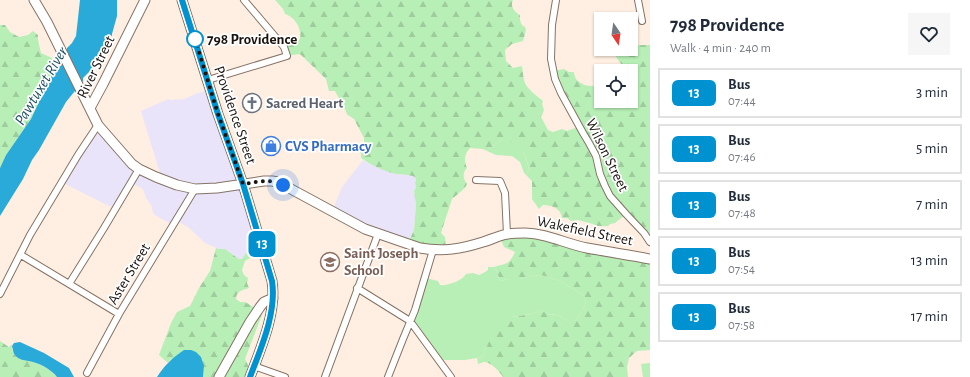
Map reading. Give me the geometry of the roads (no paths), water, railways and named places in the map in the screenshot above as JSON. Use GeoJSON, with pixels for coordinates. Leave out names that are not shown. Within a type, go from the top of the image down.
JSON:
{"type":"FeatureCollection","features":[{"type":"Feature","properties":{"kind":"main road"},"geometry":{"type":"LineString","coordinates":[[34,0],[90,108]]}},
{"type":"Feature","properties":{"kind":"main road","name":"River Street"},"geometry":{"type":"LineString","coordinates":[[145,0],[90,108],[98,125],[129,161],[139,169],[177,184],[195,189],[217,188],[243,184]]}},
{"type":"Feature","properties":{"kind":"main road","name":"Providence Street"},"geometry":{"type":"LineString","coordinates":[[182,0],[218,114],[243,184],[274,289],[268,327],[250,377]]}},
{"type":"Feature","properties":{"kind":"main road","name":"Wakefield Street"},"geometry":{"type":"LineString","coordinates":[[243,184],[264,181],[278,182],[365,229],[420,248],[433,250],[458,249],[507,234],[525,233],[545,235],[586,248],[650,259]]}},
{"type":"Feature","properties":{"kind":"main road"},"geometry":{"type":"LineString","coordinates":[[220,377],[260,306],[264,302],[273,298]]}},
{"type":"Feature","properties":{"kind":"street"},"geometry":{"type":"LineString","coordinates":[[208,80],[287,56],[284,47],[244,0]]}},
{"type":"Feature","properties":{"kind":"street","name":"Wilson Street"},"geometry":{"type":"LineString","coordinates":[[556,0],[552,25],[551,59],[555,79],[561,93],[596,156],[604,186],[610,196],[644,233],[650,242]]}},
{"type":"Feature","properties":{"kind":"street"},"geometry":{"type":"LineString","coordinates":[[638,0],[642,21]]}},
{"type":"Feature","properties":{"kind":"street"},"geometry":{"type":"LineString","coordinates":[[0,294],[34,228],[98,125]]}},
{"type":"Feature","properties":{"kind":"street"},"geometry":{"type":"LineString","coordinates":[[69,284],[139,169]]}},
{"type":"Feature","properties":{"kind":"street"},"geometry":{"type":"LineString","coordinates":[[476,180],[500,181],[505,193],[507,234]]}},
{"type":"Feature","properties":{"kind":"street","name":"Aster Street"},"geometry":{"type":"LineString","coordinates":[[87,374],[119,314],[195,189]]}},
{"type":"Feature","properties":{"kind":"street"},"geometry":{"type":"LineString","coordinates":[[325,377],[378,234]]}},
{"type":"Feature","properties":{"kind":"street"},"geometry":{"type":"LineString","coordinates":[[388,377],[415,310],[433,250]]}},
{"type":"Feature","properties":{"kind":"street"},"geometry":{"type":"LineString","coordinates":[[21,255],[119,314]]}},
{"type":"Feature","properties":{"kind":"street"},"geometry":{"type":"LineString","coordinates":[[357,288],[410,321],[451,377]]}},
{"type":"Feature","properties":{"kind":"street"},"geometry":{"type":"LineString","coordinates":[[254,366],[285,377]]}},
{"type":"Feature","properties":{"kind":"water"},"geometry":{"type":"Polygon","coordinates":[[[80,0],[117,0],[117,16],[112,35],[91,70],[83,78],[83,81],[66,102],[32,160],[23,179],[0,216],[0,168],[6,155],[31,119],[53,72],[76,36],[80,0]]]}},
{"type":"Feature","properties":{"kind":"water"},"geometry":{"type":"Polygon","coordinates":[[[20,342],[44,353],[69,368],[74,377],[57,377],[52,371],[41,365],[21,360],[15,355],[12,346],[14,343],[20,342]]]}},
{"type":"Feature","properties":{"kind":"water"},"geometry":{"type":"Polygon","coordinates":[[[184,350],[196,352],[201,357],[204,366],[203,377],[157,377],[175,356],[184,350]]]}},
{"type":"Feature","properties":{"kind":"place","name":"798 Providence"},"geometry":{"type":"Point","coordinates":[195,39]}},
{"type":"Feature","properties":{"kind":"place","name":"Sacred Heart"},"geometry":{"type":"Point","coordinates":[252,103]}},
{"type":"Feature","properties":{"kind":"place","name":"CVS Pharmacy"},"geometry":{"type":"Point","coordinates":[271,146]}},
{"type":"Feature","properties":{"kind":"place","name":"Saint Joseph School"},"geometry":{"type":"Point","coordinates":[330,262]}},
{"type":"Feature","properties":{"kind":"water label","name":"Pawtuxet River"},"geometry":{"type":"Point","coordinates":[41,86]}}]}
